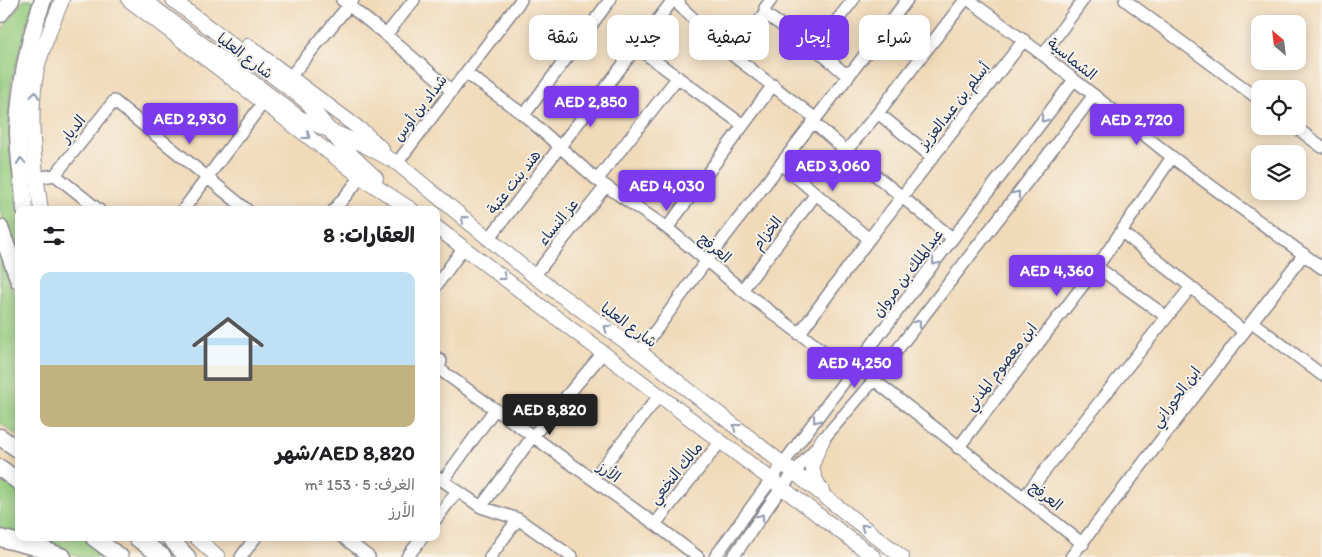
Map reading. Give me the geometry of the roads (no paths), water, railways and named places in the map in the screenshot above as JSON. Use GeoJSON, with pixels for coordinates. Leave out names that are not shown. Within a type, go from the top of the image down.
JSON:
{"type":"FeatureCollection","features":[{"type":"Feature","properties":{"kind":"highway"},"geometry":{"type":"LineString","coordinates":[[0,14],[11,0]]}},
{"type":"Feature","properties":{"kind":"highway"},"geometry":{"type":"LineString","coordinates":[[25,206],[18,129],[25,63],[33,28],[43,0]]}},
{"type":"Feature","properties":{"kind":"highway"},"geometry":{"type":"LineString","coordinates":[[0,228],[15,270]]}},
{"type":"Feature","properties":{"kind":"highway"},"geometry":{"type":"LineString","coordinates":[[0,436],[15,447]]}},
{"type":"Feature","properties":{"kind":"highway"},"geometry":{"type":"LineString","coordinates":[[0,468],[15,479]]}},
{"type":"Feature","properties":{"kind":"highway"},"geometry":{"type":"LineString","coordinates":[[0,538],[39,548],[62,557]]}},
{"type":"Feature","properties":{"kind":"highway"},"geometry":{"type":"LineString","coordinates":[[98,541],[120,557]]}},
{"type":"Feature","properties":{"kind":"highway"},"geometry":{"type":"LineString","coordinates":[[141,541],[163,557]]}},
{"type":"Feature","properties":{"kind":"highway"},"geometry":{"type":"LineString","coordinates":[[173,541],[187,557]]}},
{"type":"Feature","properties":{"kind":"highway"},"geometry":{"type":"LineString","coordinates":[[0,548],[36,557]]}},
{"type":"Feature","properties":{"kind":"main road"},"geometry":{"type":"LineString","coordinates":[[40,206],[36,178],[32,123],[37,69],[62,0]]}},
{"type":"Feature","properties":{"kind":"main road"},"geometry":{"type":"LineString","coordinates":[[47,37],[67,0]]}},
{"type":"Feature","properties":{"kind":"main road"},"geometry":{"type":"LineString","coordinates":[[129,0],[360,177],[407,206]]}},
{"type":"Feature","properties":{"kind":"main road","name":"شارع العليا"},"geometry":{"type":"LineString","coordinates":[[144,0],[300,118],[364,145],[397,163],[534,276],[640,352],[902,557]]}},
{"type":"Feature","properties":{"kind":"main road","name":"شارع العليا"},"geometry":{"type":"LineString","coordinates":[[173,0],[307,102],[355,159],[408,206]]}},
{"type":"Feature","properties":{"kind":"main road"},"geometry":{"type":"LineString","coordinates":[[184,0],[290,76],[365,133],[397,163]]}},
{"type":"Feature","properties":{"kind":"main road"},"geometry":{"type":"LineString","coordinates":[[440,230],[874,557]]}},
{"type":"Feature","properties":{"kind":"main road"},"geometry":{"type":"LineString","coordinates":[[823,439],[813,459],[812,467],[814,479],[827,498]]}},
{"type":"Feature","properties":{"kind":"main road"},"geometry":{"type":"LineString","coordinates":[[200,541],[218,557]]}},
{"type":"Feature","properties":{"kind":"street"},"geometry":{"type":"LineString","coordinates":[[386,35],[414,0]]}},
{"type":"Feature","properties":{"kind":"street","name":"شداد بن أوس"},"geometry":{"type":"LineString","coordinates":[[397,163],[521,0]]}},
{"type":"Feature","properties":{"kind":"street","name":"هند بنت عتبة"},"geometry":{"type":"LineString","coordinates":[[661,15],[673,0]]}},
{"type":"Feature","properties":{"kind":"street"},"geometry":{"type":"LineString","coordinates":[[679,0],[680,6],[690,15]]}},
{"type":"Feature","properties":{"kind":"street"},"geometry":{"type":"LineString","coordinates":[[771,0],[765,8],[764,14],[779,24]]}},
{"type":"Feature","properties":{"kind":"street"},"geometry":{"type":"LineString","coordinates":[[842,15],[854,0]]}},
{"type":"Feature","properties":{"kind":"street"},"geometry":{"type":"LineString","coordinates":[[640,352],[707,260],[906,0]]}},
{"type":"Feature","properties":{"kind":"street"},"geometry":{"type":"LineString","coordinates":[[846,151],[878,113],[965,0]]}},
{"type":"Feature","properties":{"kind":"street","name":"الشماسية"},"geometry":{"type":"LineString","coordinates":[[969,0],[1024,40],[1172,157],[1322,268]]}},
{"type":"Feature","properties":{"kind":"street"},"geometry":{"type":"LineString","coordinates":[[1043,55],[1084,0]]}},
{"type":"Feature","properties":{"kind":"street"},"geometry":{"type":"LineString","coordinates":[[1125,0],[1251,93]]}},
{"type":"Feature","properties":{"kind":"street"},"geometry":{"type":"LineString","coordinates":[[524,115],[608,1]]}},
{"type":"Feature","properties":{"kind":"street"},"geometry":{"type":"LineString","coordinates":[[290,76],[348,2],[452,92]]}},
{"type":"Feature","properties":{"kind":"street","name":"أسلم بن عبدالعزيز"},"geometry":{"type":"LineString","coordinates":[[799,334],[869,239],[1024,40]]}},
{"type":"Feature","properties":{"kind":"street","name":"هند بنت عتبة"},"geometry":{"type":"LineString","coordinates":[[488,240],[626,60]]}},
{"type":"Feature","properties":{"kind":"street"},"geometry":{"type":"LineString","coordinates":[[654,60],[743,125]]}},
{"type":"Feature","properties":{"kind":"street"},"geometry":{"type":"LineString","coordinates":[[739,60],[815,120],[846,151],[952,238]]}},
{"type":"Feature","properties":{"kind":"street"},"geometry":{"type":"LineString","coordinates":[[829,60],[844,73],[852,71]]}},
{"type":"Feature","properties":{"kind":"street","name":"العرفج"},"geometry":{"type":"LineString","coordinates":[[466,73],[524,115],[559,148],[602,183],[667,228],[799,334],[855,368],[858,374],[865,380],[876,377],[958,448],[1024,497],[1082,544]]}},
{"type":"Feature","properties":{"kind":"street","name":"عز النساء"},"geometry":{"type":"LineString","coordinates":[[534,276],[678,77]]}},
{"type":"Feature","properties":{"kind":"street","name":"عبدالملك بن مروان"},"geometry":{"type":"LineString","coordinates":[[715,557],[789,468],[855,368],[1074,80]]}},
{"type":"Feature","properties":{"kind":"street"},"geometry":{"type":"LineString","coordinates":[[667,228],[772,86]]}},
{"type":"Feature","properties":{"kind":"street","name":"عبدالملك بن مروان"},"geometry":{"type":"LineString","coordinates":[[789,468],[823,439],[876,377],[1094,95]]}},
{"type":"Feature","properties":{"kind":"street","name":"الديار"},"geometry":{"type":"LineString","coordinates":[[55,175],[114,101],[208,177]]}},
{"type":"Feature","properties":{"kind":"street"},"geometry":{"type":"LineString","coordinates":[[186,206],[263,103]]}},
{"type":"Feature","properties":{"kind":"street"},"geometry":{"type":"LineString","coordinates":[[878,113],[932,157]]}},
{"type":"Feature","properties":{"kind":"street"},"geometry":{"type":"LineString","coordinates":[[1306,135],[1322,147]]}},
{"type":"Feature","properties":{"kind":"street","name":"ابن معصوم المدني"},"geometry":{"type":"LineString","coordinates":[[958,448],[1097,266],[1172,157]]}},
{"type":"Feature","properties":{"kind":"street"},"geometry":{"type":"LineString","coordinates":[[781,164],[869,239]]}},
{"type":"Feature","properties":{"kind":"street"},"geometry":{"type":"LineString","coordinates":[[36,178],[55,175],[95,206]]}},
{"type":"Feature","properties":{"kind":"street"},"geometry":{"type":"LineString","coordinates":[[208,177],[242,206]]}},
{"type":"Feature","properties":{"kind":"street"},"geometry":{"type":"LineString","coordinates":[[337,206],[360,177]]}},
{"type":"Feature","properties":{"kind":"street","name":"الخزام"},"geometry":{"type":"LineString","coordinates":[[742,290],[816,194]]}},
{"type":"Feature","properties":{"kind":"street"},"geometry":{"type":"LineString","coordinates":[[1122,232],[1191,287],[1243,332]]}},
{"type":"Feature","properties":{"kind":"street"},"geometry":{"type":"LineString","coordinates":[[440,280],[464,247]]}},
{"type":"Feature","properties":{"kind":"street","name":"ابن الحوراني"},"geometry":{"type":"LineString","coordinates":[[1072,557],[1304,254]]}},
{"type":"Feature","properties":{"kind":"street"},"geometry":{"type":"LineString","coordinates":[[1097,266],[1168,317]]}},
{"type":"Feature","properties":{"kind":"street"},"geometry":{"type":"LineString","coordinates":[[1024,497],[1191,287]]}},
{"type":"Feature","properties":{"kind":"street"},"geometry":{"type":"LineString","coordinates":[[1252,322],[1322,375]]}},
{"type":"Feature","properties":{"kind":"street"},"geometry":{"type":"LineString","coordinates":[[481,507],[533,436],[603,353]]}},
{"type":"Feature","properties":{"kind":"street","name":"الأرز"},"geometry":{"type":"LineString","coordinates":[[440,368],[698,557]]}},
{"type":"Feature","properties":{"kind":"street"},"geometry":{"type":"LineString","coordinates":[[593,479],[659,396]]}},
{"type":"Feature","properties":{"kind":"street"},"geometry":{"type":"LineString","coordinates":[[440,478],[495,409]]}},
{"type":"Feature","properties":{"kind":"street","name":"مالك النخعي"},"geometry":{"type":"LineString","coordinates":[[655,524],[721,441]]}},
{"type":"Feature","properties":{"kind":"street"},"geometry":{"type":"LineString","coordinates":[[440,480],[481,507],[518,518],[572,557]]}},
{"type":"Feature","properties":{"kind":"street","name":"عبدالملك بن مروان"},"geometry":{"type":"LineString","coordinates":[[733,557],[777,483]]}},
{"type":"Feature","properties":{"kind":"street"},"geometry":{"type":"LineString","coordinates":[[440,514],[457,491]]}},
{"type":"Feature","properties":{"kind":"street"},"geometry":{"type":"LineString","coordinates":[[490,557],[518,518]]}},
{"type":"Feature","properties":{"kind":"street"},"geometry":{"type":"LineString","coordinates":[[241,557],[253,541]]}},
{"type":"Feature","properties":{"kind":"street"},"geometry":{"type":"LineString","coordinates":[[350,541],[369,557]]}},
{"type":"Feature","properties":{"kind":"street"},"geometry":{"type":"LineString","coordinates":[[407,557],[420,541]]}}]}
